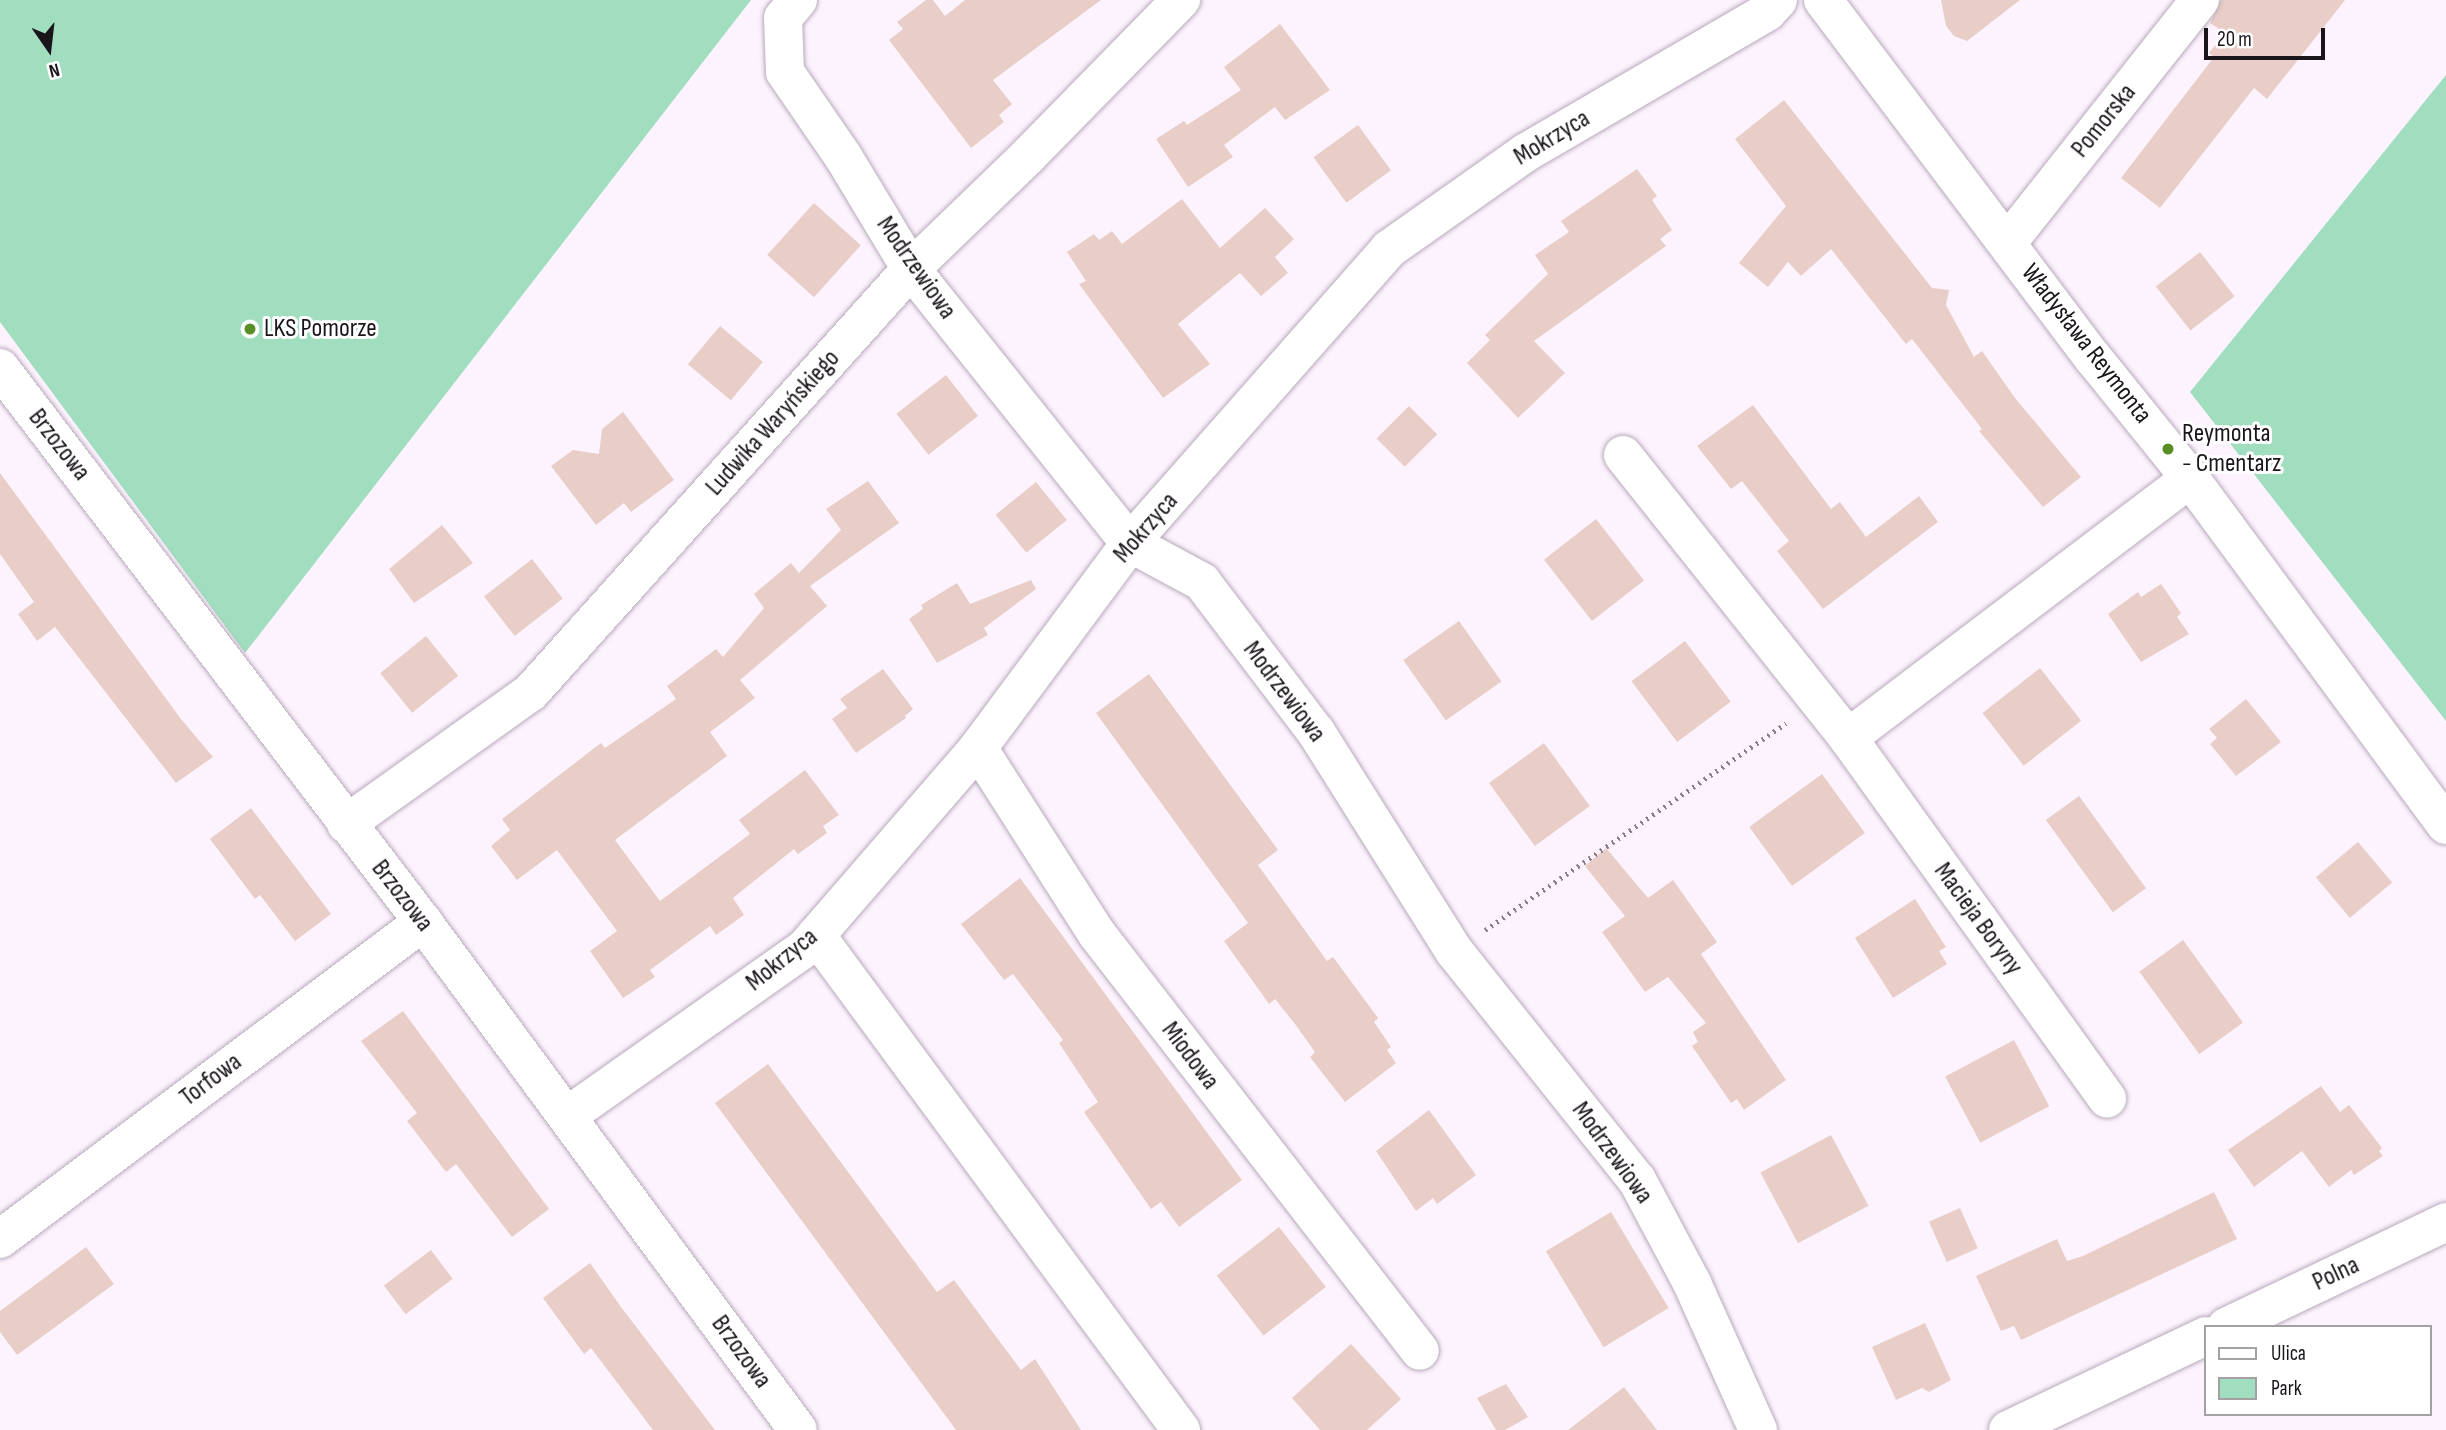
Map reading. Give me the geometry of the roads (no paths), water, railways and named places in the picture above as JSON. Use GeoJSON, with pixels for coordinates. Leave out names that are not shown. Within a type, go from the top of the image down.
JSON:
{"type":"FeatureCollection","features":[{"type":"Feature","properties":{"kind":"street","name":"Modrzewiowa"},"geometry":{"type":"LineString","coordinates":[[798,0],[783,18],[785,72],[844,158],[911,269],[1130,543],[1202,582],[1317,732],[1454,951],[1637,1180],[1692,1283],[1758,1430]]}},
{"type":"Feature","properties":{"kind":"street","name":"Ludwika Waryńskiego"},"geometry":{"type":"LineString","coordinates":[[346,824],[531,692],[911,269],[1028,156],[1181,0]]}},
{"type":"Feature","properties":{"kind":"street","name":"Mokrzyca"},"geometry":{"type":"LineString","coordinates":[[567,1116],[805,947],[978,748],[1130,543],[1242,420],[1389,249],[1525,153],[1767,12],[1779,0]]}},
{"type":"Feature","properties":{"kind":"street","name":"Władysława Reymonta"},"geometry":{"type":"LineString","coordinates":[[1823,0],[2094,359],[2190,478],[2446,825]]}},
{"type":"Feature","properties":{"kind":"street","name":"Pomorska"},"geometry":{"type":"LineString","coordinates":[[2008,242],[2200,0]]}},
{"type":"Feature","properties":{"kind":"street","name":"Brzozowa"},"geometry":{"type":"LineString","coordinates":[[0,368],[423,922],[798,1430]]}},
{"type":"Feature","properties":{"kind":"street","name":"Macieja Boryny"},"geometry":{"type":"LineString","coordinates":[[1623,455],[1816,702],[1848,738],[2107,1099]]}},
{"type":"Feature","properties":{"kind":"street"},"geometry":{"type":"LineString","coordinates":[[1848,738],[2190,478]]}},
{"type":"Feature","properties":{"kind":"street","name":"Miodowa"},"geometry":{"type":"LineString","coordinates":[[978,748],[1097,934],[1420,1351]]}},
{"type":"Feature","properties":{"kind":"street","name":"Torfowa"},"geometry":{"type":"LineString","coordinates":[[0,1239],[423,922]]}},
{"type":"Feature","properties":{"kind":"street"},"geometry":{"type":"LineString","coordinates":[[816,935],[1181,1430]]}},
{"type":"Feature","properties":{"kind":"street","name":"Polna"},"geometry":{"type":"LineString","coordinates":[[2230,1325],[2446,1222]]}},
{"type":"Feature","properties":{"kind":"street"},"geometry":{"type":"LineString","coordinates":[[2008,1430],[2204,1337]]}},
{"type":"Feature","properties":{"kind":"place","name":"LKS Pomorze"},"geometry":{"type":"Point","coordinates":[250,329]}},
{"type":"Feature","properties":{"kind":"place","name":"Reymonta - Cmentarz"},"geometry":{"type":"Point","coordinates":[2168,449]}}]}
